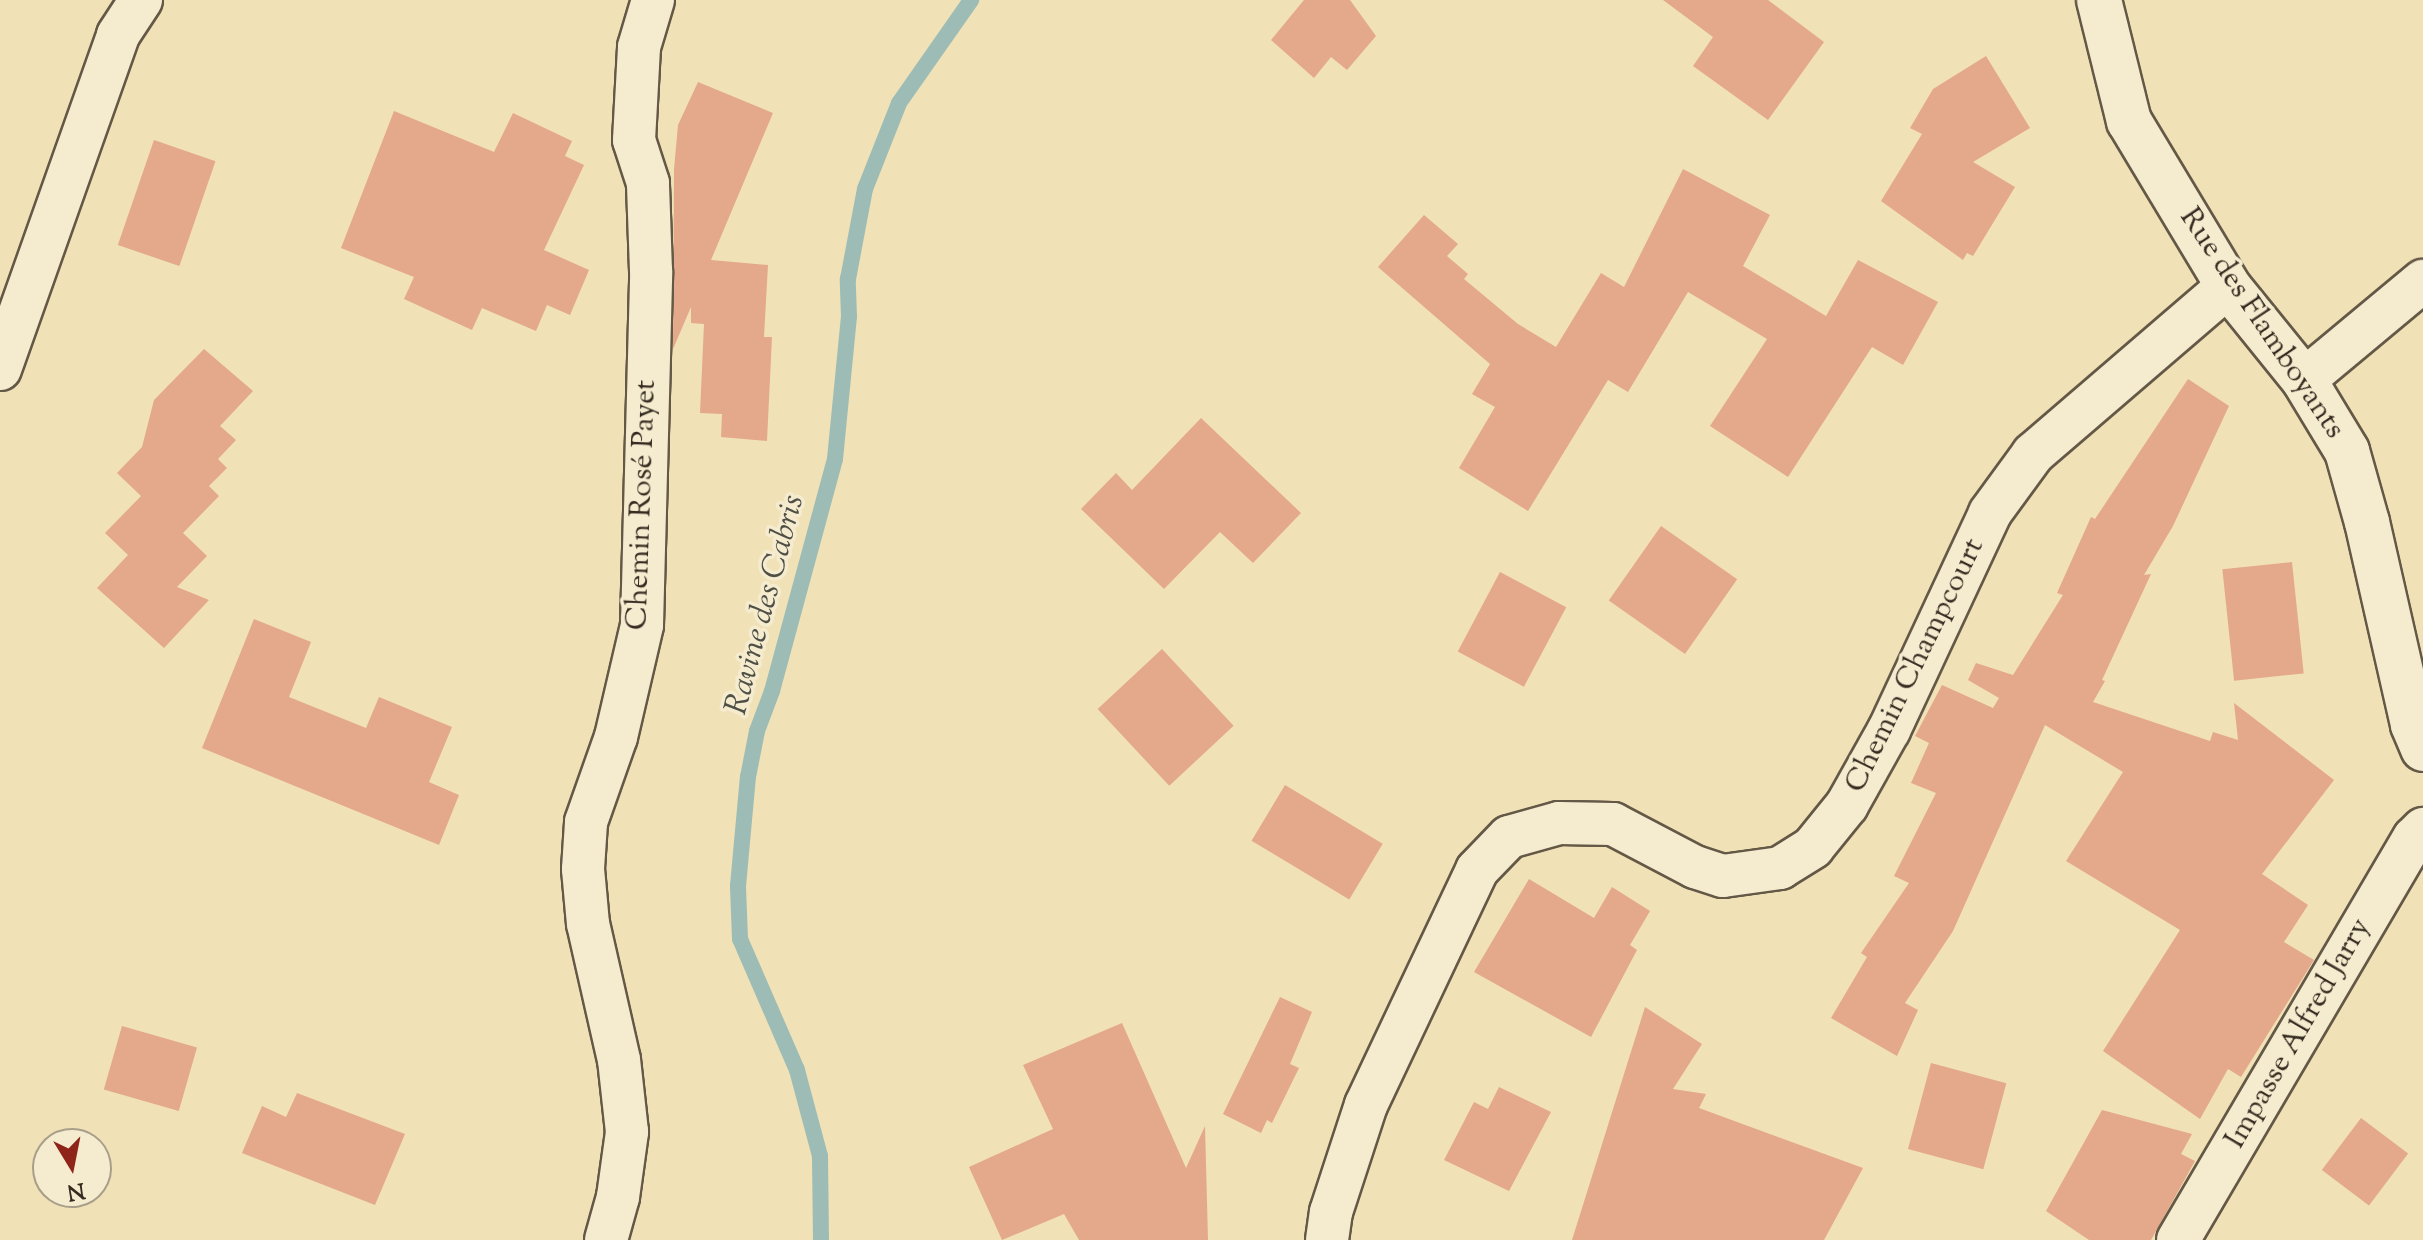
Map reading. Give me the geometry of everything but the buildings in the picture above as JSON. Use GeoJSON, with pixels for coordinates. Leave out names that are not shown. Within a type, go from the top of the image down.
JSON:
{"type":"FeatureCollection","features":[{"type":"Feature","properties":{"kind":"main road","name":"Rue des Flamboyants"},"geometry":{"type":"LineString","coordinates":[[2099,0],[2129,121],[2228,286],[2304,380],[2347,451],[2367,522],[2413,725],[2423,749]]}},
{"type":"Feature","properties":{"kind":"street"},"geometry":{"type":"LineString","coordinates":[[0,369],[118,35],[141,0]]}},
{"type":"Feature","properties":{"kind":"street","name":"Chemin Rosé Payet"},"geometry":{"type":"LineString","coordinates":[[606,1240],[618,1197],[627,1132],[619,1060],[588,924],[583,869],[586,822],[616,737],[642,625],[651,271],[648,183],[634,140],[639,47],[653,0]]}},
{"type":"Feature","properties":{"kind":"street"},"geometry":{"type":"LineString","coordinates":[[2304,380],[2423,281]]}},
{"type":"Feature","properties":{"kind":"street","name":"Chemin Champcourt"},"geometry":{"type":"LineString","coordinates":[[1327,1240],[1331,1212],[1366,1105],[1477,870],[1509,837],[1559,823],[1613,824],[1695,867],[1723,876],[1780,868],[1813,847],[1847,805],[1882,742],[1990,513],[2033,454],[2228,286]]}},
{"type":"Feature","properties":{"kind":"street","name":"Impasse Alfred Jarry"},"geometry":{"type":"LineString","coordinates":[[2178,1240],[2414,838],[2423,829]]}},
{"type":"Feature","properties":{"kind":"waterway","name":"Ravine des Cabris"},"geometry":{"type":"LineString","coordinates":[[821,1240],[820,1156],[797,1070],[740,939],[738,886],[748,777],[757,731],[772,691],[835,459],[849,317],[848,279],[865,189],[899,103],[971,0]]}}]}
